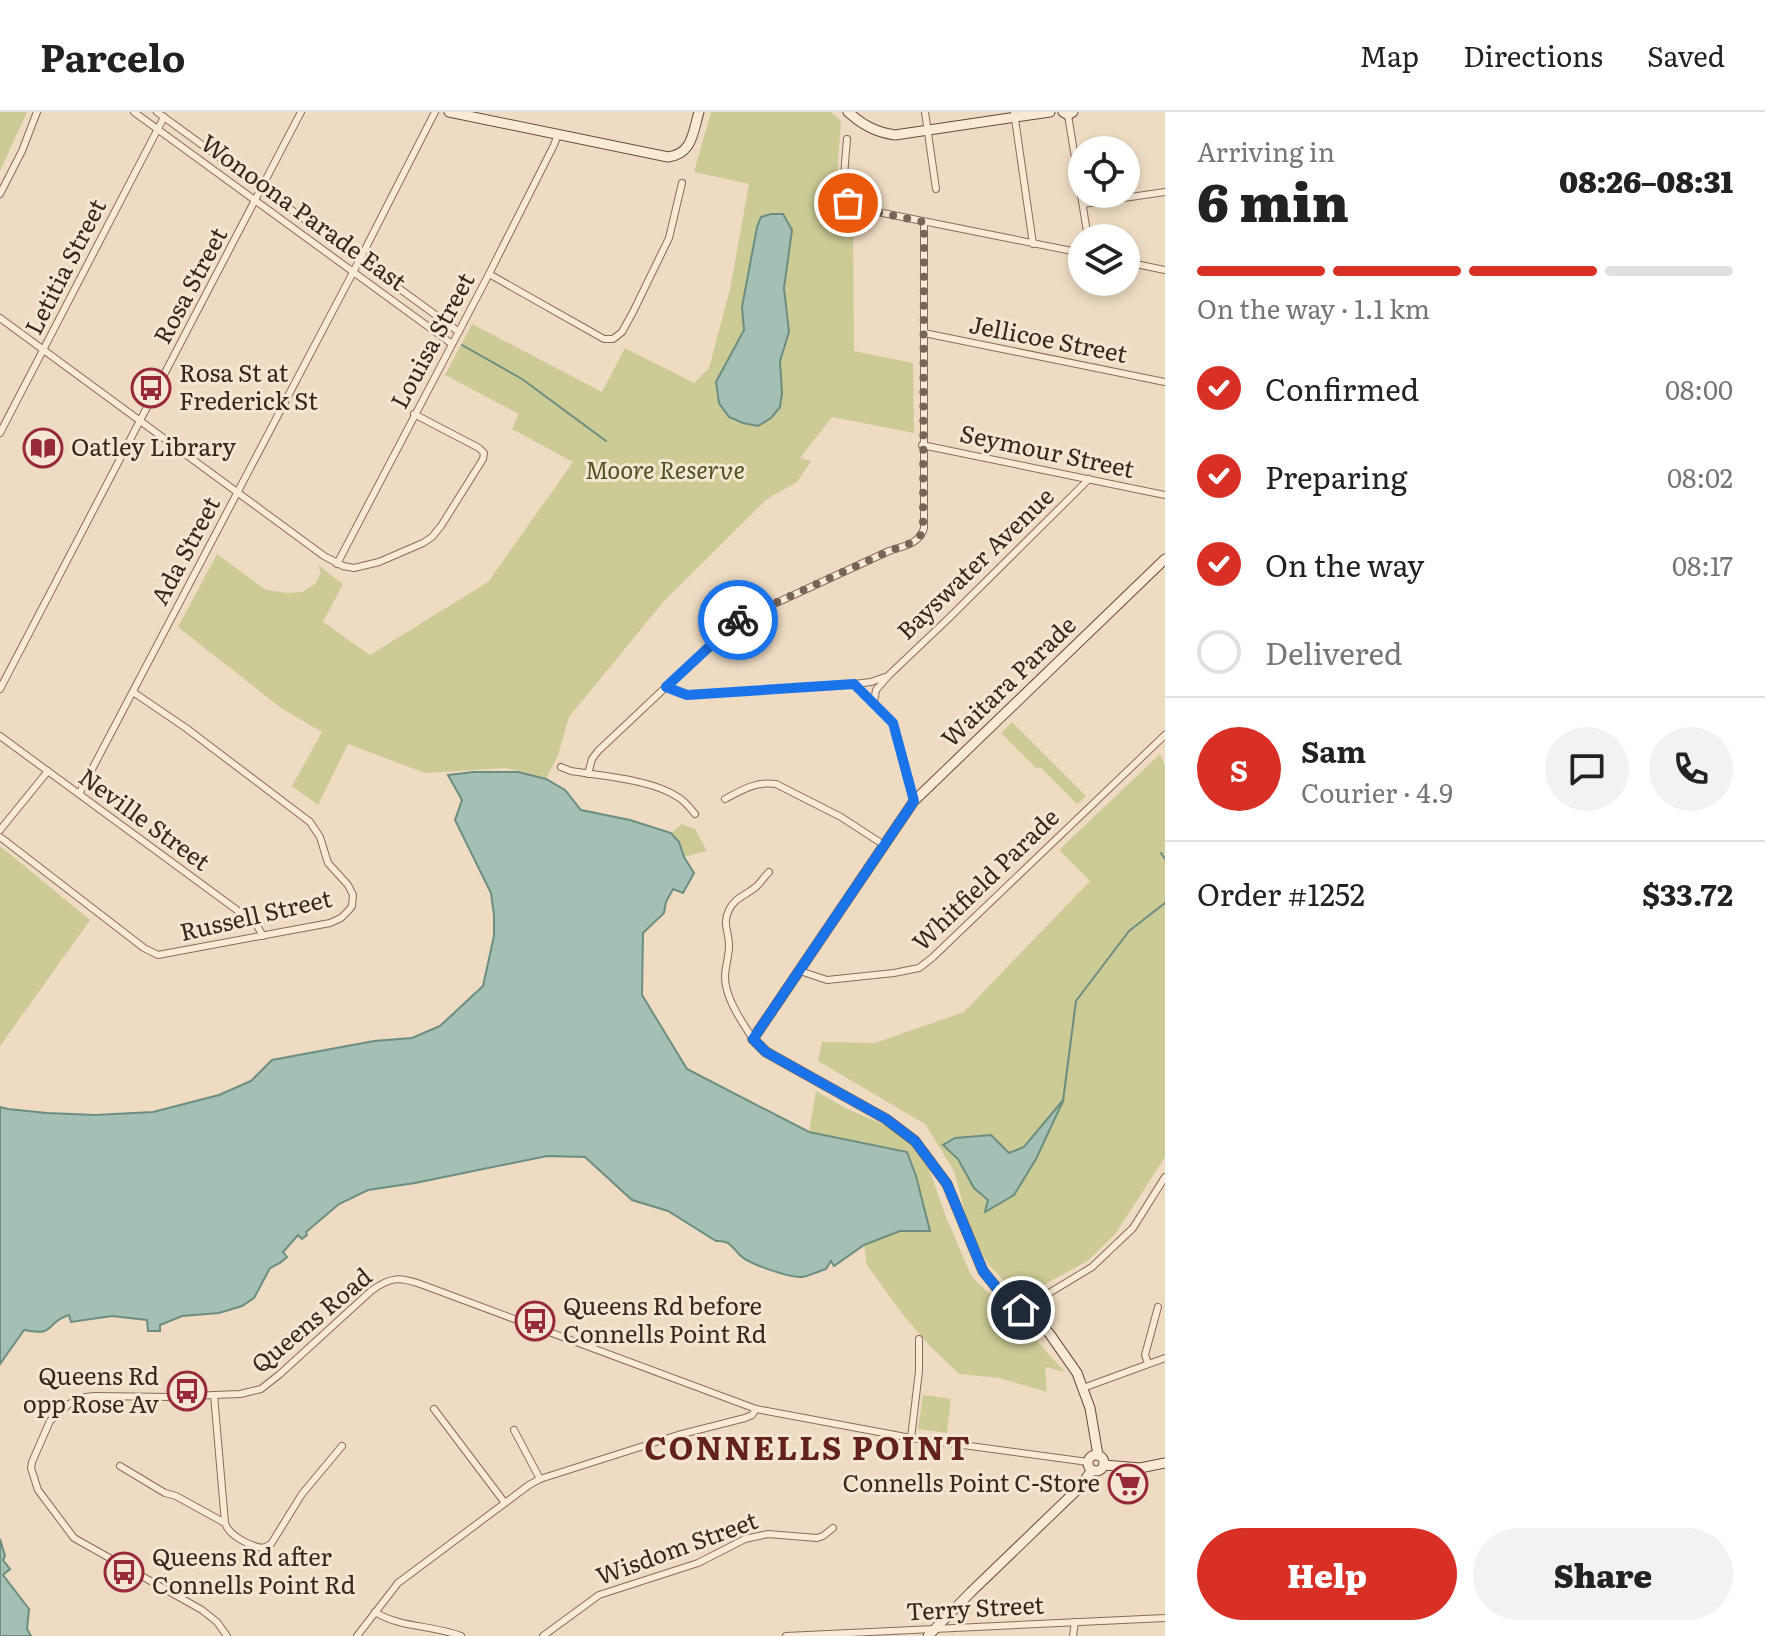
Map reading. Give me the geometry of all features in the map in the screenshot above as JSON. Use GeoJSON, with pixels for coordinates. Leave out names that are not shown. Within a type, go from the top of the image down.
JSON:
{"type":"FeatureCollection","features":[{"type":"Feature","properties":{"kind":"street"},"geometry":{"type":"LineString","coordinates":[[0,194],[37,112]]}},
{"type":"Feature","properties":{"kind":"street","name":"Wonoona Parade East"},"geometry":{"type":"LineString","coordinates":[[134,112],[452,344]]}},
{"type":"Feature","properties":{"kind":"street","name":"Wonoona Parade East"},"geometry":{"type":"LineString","coordinates":[[157,112],[459,332]]}},
{"type":"Feature","properties":{"kind":"street","name":"Rosa Street"},"geometry":{"type":"LineString","coordinates":[[0,689],[301,112]]}},
{"type":"Feature","properties":{"kind":"street","name":"Ada Street"},"geometry":{"type":"LineString","coordinates":[[79,794],[435,112]]}},
{"type":"Feature","properties":{"kind":"street"},"geometry":{"type":"LineString","coordinates":[[449,112],[668,157],[681,153],[690,144],[699,112]]}},
{"type":"Feature","properties":{"kind":"street"},"geometry":{"type":"LineString","coordinates":[[848,112],[864,126],[895,135],[1050,112]]}},
{"type":"Feature","properties":{"kind":"street"},"geometry":{"type":"LineString","coordinates":[[925,112],[936,189]]}},
{"type":"Feature","properties":{"kind":"street"},"geometry":{"type":"LineString","coordinates":[[1068,113],[1072,136]]}},
{"type":"Feature","properties":{"kind":"street"},"geometry":{"type":"LineString","coordinates":[[1014,115],[1033,244]]}},
{"type":"Feature","properties":{"kind":"street","name":"Letitia Street"},"geometry":{"type":"LineString","coordinates":[[0,433],[164,117]]}},
{"type":"Feature","properties":{"kind":"street","name":"Louisa Street"},"geometry":{"type":"LineString","coordinates":[[337,564],[489,274],[558,134]]}},
{"type":"Feature","properties":{"kind":"street"},"geometry":{"type":"LineString","coordinates":[[847,139],[844,193],[853,207],[1068,250]]}},
{"type":"Feature","properties":{"kind":"street"},"geometry":{"type":"LineString","coordinates":[[489,274],[604,339],[613,339],[622,332],[669,238],[682,183]]}},
{"type":"Feature","properties":{"kind":"street"},"geometry":{"type":"LineString","coordinates":[[1140,196],[1165,192]]}},
{"type":"Feature","properties":{"kind":"street"},"geometry":{"type":"LineString","coordinates":[[588,774],[598,751],[735,622],[920,538],[924,528],[924,222]]}},
{"type":"Feature","properties":{"kind":"street"},"geometry":{"type":"LineString","coordinates":[[1140,265],[1165,270]]}},
{"type":"Feature","properties":{"kind":"street"},"geometry":{"type":"LineString","coordinates":[[0,318],[237,493],[337,564],[351,568],[379,562],[428,540],[441,526],[482,462],[484,455],[479,448],[414,414]]}},
{"type":"Feature","properties":{"kind":"street","name":"Jellicoe Street"},"geometry":{"type":"LineString","coordinates":[[924,333],[1165,382]]}},
{"type":"Feature","properties":{"kind":"street","name":"Seymour Street"},"geometry":{"type":"LineString","coordinates":[[922,445],[1165,495]]}},
{"type":"Feature","properties":{"kind":"street","name":"Bayswater Avenue"},"geometry":{"type":"LineString","coordinates":[[874,703],[876,690],[889,675],[1089,479]]}},
{"type":"Feature","properties":{"kind":"street","name":"Waitara Parade"},"geometry":{"type":"LineString","coordinates":[[753,1039],[914,801],[1165,559]]}},
{"type":"Feature","properties":{"kind":"street","name":"Bayswater Avenue"},"geometry":{"type":"LineString","coordinates":[[666,687],[687,695],[854,684],[889,675]]}},
{"type":"Feature","properties":{"kind":"street"},"geometry":{"type":"LineString","coordinates":[[854,684],[895,727],[914,801]]}},
{"type":"Feature","properties":{"kind":"street","name":"Russell Street"},"geometry":{"type":"LineString","coordinates":[[0,837],[154,954],[164,955],[336,921],[349,910],[353,895],[328,863],[320,837],[303,816],[133,692]]}},
{"type":"Feature","properties":{"kind":"street","name":"Whitfield Parade"},"geometry":{"type":"LineString","coordinates":[[800,971],[827,980],[919,968],[1165,735]]}},
{"type":"Feature","properties":{"kind":"street","name":"Neville Street"},"geometry":{"type":"LineString","coordinates":[[0,736],[256,924],[263,936]]}},
{"type":"Feature","properties":{"kind":"street"},"geometry":{"type":"LineString","coordinates":[[561,767],[662,790],[683,801],[695,814]]}},
{"type":"Feature","properties":{"kind":"street"},"geometry":{"type":"LineString","coordinates":[[0,830],[48,771]]}},
{"type":"Feature","properties":{"kind":"street"},"geometry":{"type":"LineString","coordinates":[[725,799],[752,785],[764,782],[776,784],[841,817],[884,845]]}},
{"type":"Feature","properties":{"kind":"street"},"geometry":{"type":"LineString","coordinates":[[769,872],[756,887],[737,898],[724,922],[729,942],[724,976],[742,1022],[766,1052],[886,1119],[915,1141],[947,1184],[983,1271],[1000,1292],[1049,1333],[1077,1373],[1090,1408],[1098,1455],[1104,1460],[1100,1471],[1090,1466]]}},
{"type":"Feature","properties":{"kind":"street"},"geometry":{"type":"LineString","coordinates":[[1021,1310],[1092,1267],[1133,1228],[1165,1177]]}},
{"type":"Feature","properties":{"kind":"street","name":"Queens Road"},"geometry":{"type":"LineString","coordinates":[[227,1636],[217,1622],[202,1610],[70,1535],[38,1490],[31,1465],[50,1421],[61,1409],[77,1400],[95,1396],[170,1397],[240,1394],[261,1389],[371,1291],[383,1282],[400,1278],[756,1409],[911,1438],[1090,1466]]}},
{"type":"Feature","properties":{"kind":"street"},"geometry":{"type":"LineString","coordinates":[[1148,1363],[1145,1355],[1158,1307]]}},
{"type":"Feature","properties":{"kind":"street"},"geometry":{"type":"LineString","coordinates":[[911,1438],[919,1371],[919,1339]]}},
{"type":"Feature","properties":{"kind":"street"},"geometry":{"type":"LineString","coordinates":[[1083,1388],[1165,1358]]}},
{"type":"Feature","properties":{"kind":"street"},"geometry":{"type":"LineString","coordinates":[[214,1395],[226,1529],[260,1549],[271,1544],[302,1494],[342,1446]]}},
{"type":"Feature","properties":{"kind":"street"},"geometry":{"type":"LineString","coordinates":[[434,1409],[505,1503]]}},
{"type":"Feature","properties":{"kind":"street"},"geometry":{"type":"LineString","coordinates":[[357,1636],[398,1583],[529,1485],[678,1435],[745,1418],[756,1409]]}},
{"type":"Feature","properties":{"kind":"street"},"geometry":{"type":"LineString","coordinates":[[514,1430],[540,1479]]}},
{"type":"Feature","properties":{"kind":"street"},"geometry":{"type":"LineString","coordinates":[[931,1633],[1079,1488],[1093,1456],[1098,1455]]}},
{"type":"Feature","properties":{"kind":"street"},"geometry":{"type":"LineString","coordinates":[[1104,1465],[1140,1468],[1165,1463]]}},
{"type":"Feature","properties":{"kind":"street"},"geometry":{"type":"LineString","coordinates":[[120,1466],[225,1523]]}},
{"type":"Feature","properties":{"kind":"street","name":"Wisdom Street"},"geometry":{"type":"LineString","coordinates":[[543,1636],[599,1595],[698,1563],[745,1539],[768,1534],[817,1538],[833,1528]]}},
{"type":"Feature","properties":{"kind":"street"},"geometry":{"type":"LineString","coordinates":[[375,1612],[395,1621],[461,1636]]}},
{"type":"Feature","properties":{"kind":"street","name":"Terry Street"},"geometry":{"type":"LineString","coordinates":[[786,1636],[931,1633],[1165,1618]]}},
{"type":"Feature","properties":{"kind":"street"},"geometry":{"type":"LineString","coordinates":[[1073,1636],[1075,1622]]}},
{"type":"Feature","properties":{"kind":"green space"},"geometry":{"type":"Polygon","coordinates":[[[0,112],[27,112],[0,171],[0,112]]]}},
{"type":"Feature","properties":{"kind":"green space","name":"Moore Reserve"},"geometry":{"type":"Polygon","coordinates":[[[711,112],[831,112],[841,121],[836,189],[840,206],[853,217],[854,351],[913,363],[914,433],[832,417],[800,458],[811,461],[797,482],[767,499],[664,601],[569,717],[558,755],[546,779],[506,768],[425,773],[348,744],[318,805],[292,786],[322,732],[281,708],[178,627],[217,554],[266,590],[288,593],[302,592],[315,584],[321,573],[318,565],[343,584],[323,622],[370,655],[488,582],[573,462],[512,429],[519,414],[445,375],[472,324],[602,392],[625,348],[694,383],[709,368],[730,289],[749,184],[694,172],[711,112]]]}},
{"type":"Feature","properties":{"kind":"green space"},"geometry":{"type":"Polygon","coordinates":[[[1012,722],[1086,796],[1077,804],[1040,767],[1037,769],[1001,733],[1012,722]]]}},
{"type":"Feature","properties":{"kind":"green space"},"geometry":{"type":"Polygon","coordinates":[[[1160,754],[1165,766],[1165,1157],[1116,1233],[1089,1260],[1031,1292],[1015,1292],[988,1264],[969,1227],[954,1171],[925,1124],[818,1061],[822,1042],[875,1043],[964,1012],[1090,881],[1059,850],[1160,754]]]}},
{"type":"Feature","properties":{"kind":"green space"},"geometry":{"type":"Polygon","coordinates":[[[682,824],[695,829],[707,851],[684,857],[679,842],[671,833],[682,824]]]}},
{"type":"Feature","properties":{"kind":"green space"},"geometry":{"type":"Polygon","coordinates":[[[0,846],[90,920],[0,1046],[0,846]]]}},
{"type":"Feature","properties":{"kind":"green space"},"geometry":{"type":"Polygon","coordinates":[[[816,1091],[845,1108],[887,1126],[914,1145],[927,1163],[972,1277],[1065,1372],[1045,1367],[1047,1392],[999,1378],[959,1374],[901,1312],[867,1265],[864,1245],[901,1231],[930,1231],[907,1152],[809,1132],[816,1091]]]}},
{"type":"Feature","properties":{"kind":"green space"},"geometry":{"type":"Polygon","coordinates":[[[923,1395],[951,1399],[947,1433],[918,1429],[923,1395]]]}},
{"type":"Feature","properties":{"kind":"shaded area"},"geometry":{"type":"Polygon","coordinates":[[[783,214],[792,230],[784,288],[789,332],[780,361],[780,407],[771,418],[758,426],[729,417],[719,403],[716,382],[744,330],[742,307],[757,227],[761,217],[783,214]]]}},
{"type":"Feature","properties":{"kind":"shaded area"},"geometry":{"type":"Polygon","coordinates":[[[518,772],[546,779],[565,790],[581,810],[630,820],[671,833],[679,842],[694,873],[683,893],[673,889],[664,913],[643,933],[642,995],[687,1069],[809,1132],[907,1152],[930,1231],[900,1231],[864,1245],[834,1266],[831,1261],[826,1269],[808,1276],[789,1275],[745,1259],[728,1243],[716,1241],[668,1211],[632,1200],[585,1157],[547,1156],[368,1190],[339,1204],[302,1239],[298,1235],[283,1252],[287,1257],[270,1268],[254,1298],[242,1306],[219,1313],[182,1316],[160,1325],[160,1331],[148,1331],[147,1320],[112,1316],[71,1322],[69,1315],[42,1332],[24,1330],[0,1364],[0,1107],[95,1115],[153,1112],[219,1095],[251,1081],[272,1060],[374,1041],[412,1038],[440,1026],[483,986],[494,936],[491,893],[455,820],[462,800],[448,775],[518,772]]]}},
{"type":"Feature","properties":{"kind":"shaded area"},"geometry":{"type":"Polygon","coordinates":[[[1064,1099],[1036,1159],[1014,1195],[985,1212],[988,1200],[974,1188],[958,1159],[943,1145],[955,1138],[991,1135],[1009,1153],[1024,1147],[1064,1099]]]}},
{"type":"Feature","properties":{"kind":"shaded area"},"geometry":{"type":"Polygon","coordinates":[[[0,1539],[5,1556],[3,1560],[10,1569],[3,1575],[29,1609],[27,1629],[31,1636],[0,1636],[0,1539]]]}},
{"type":"Feature","properties":{"kind":"waterway"},"geometry":{"type":"LineString","coordinates":[[462,345],[522,379],[606,441]]}},
{"type":"Feature","properties":{"kind":"waterway"},"geometry":{"type":"LineString","coordinates":[[1161,853],[1165,859]]}},
{"type":"Feature","properties":{"kind":"waterway"},"geometry":{"type":"LineString","coordinates":[[1063,1101],[1076,1001],[1129,931],[1165,903]]}},
{"type":"Feature","properties":{"kind":"way so far"},"geometry":{"type":"LineString","coordinates":[[738,620],[914,542],[920,538],[924,528],[924,222],[853,207],[848,203]]}},
{"type":"Feature","properties":{"kind":"place","name":"Rosa St at Frederick St"},"geometry":{"type":"Point","coordinates":[151,388]}},
{"type":"Feature","properties":{"kind":"place","name":"Oatley Library"},"geometry":{"type":"Point","coordinates":[43,448]}},
{"type":"Feature","properties":{"kind":"place","name":"Queens Rd before Connells Point Rd"},"geometry":{"type":"Point","coordinates":[535,1321]}},
{"type":"Feature","properties":{"kind":"place","name":"Queens Rd opp Rose Av"},"geometry":{"type":"Point","coordinates":[187,1391]}},
{"type":"Feature","properties":{"kind":"place","name":"Connells Point C-Store"},"geometry":{"type":"Point","coordinates":[1128,1484]}},
{"type":"Feature","properties":{"kind":"place","name":"Queens Rd after Connells Point Rd"},"geometry":{"type":"Point","coordinates":[124,1572]}},
{"type":"Feature","properties":{"kind":"district","name":"CONNELLS POINT"},"geometry":{"type":"Point","coordinates":[808,1449]}},
{"type":"Feature","properties":{"kind":"route"},"geometry":{"type":"LineString","coordinates":[[738,620],[666,687],[687,695],[854,684],[893,723],[914,801],[753,1039],[766,1052],[886,1119],[915,1141],[947,1184],[983,1271],[1000,1292],[1021,1310]]}}]}
